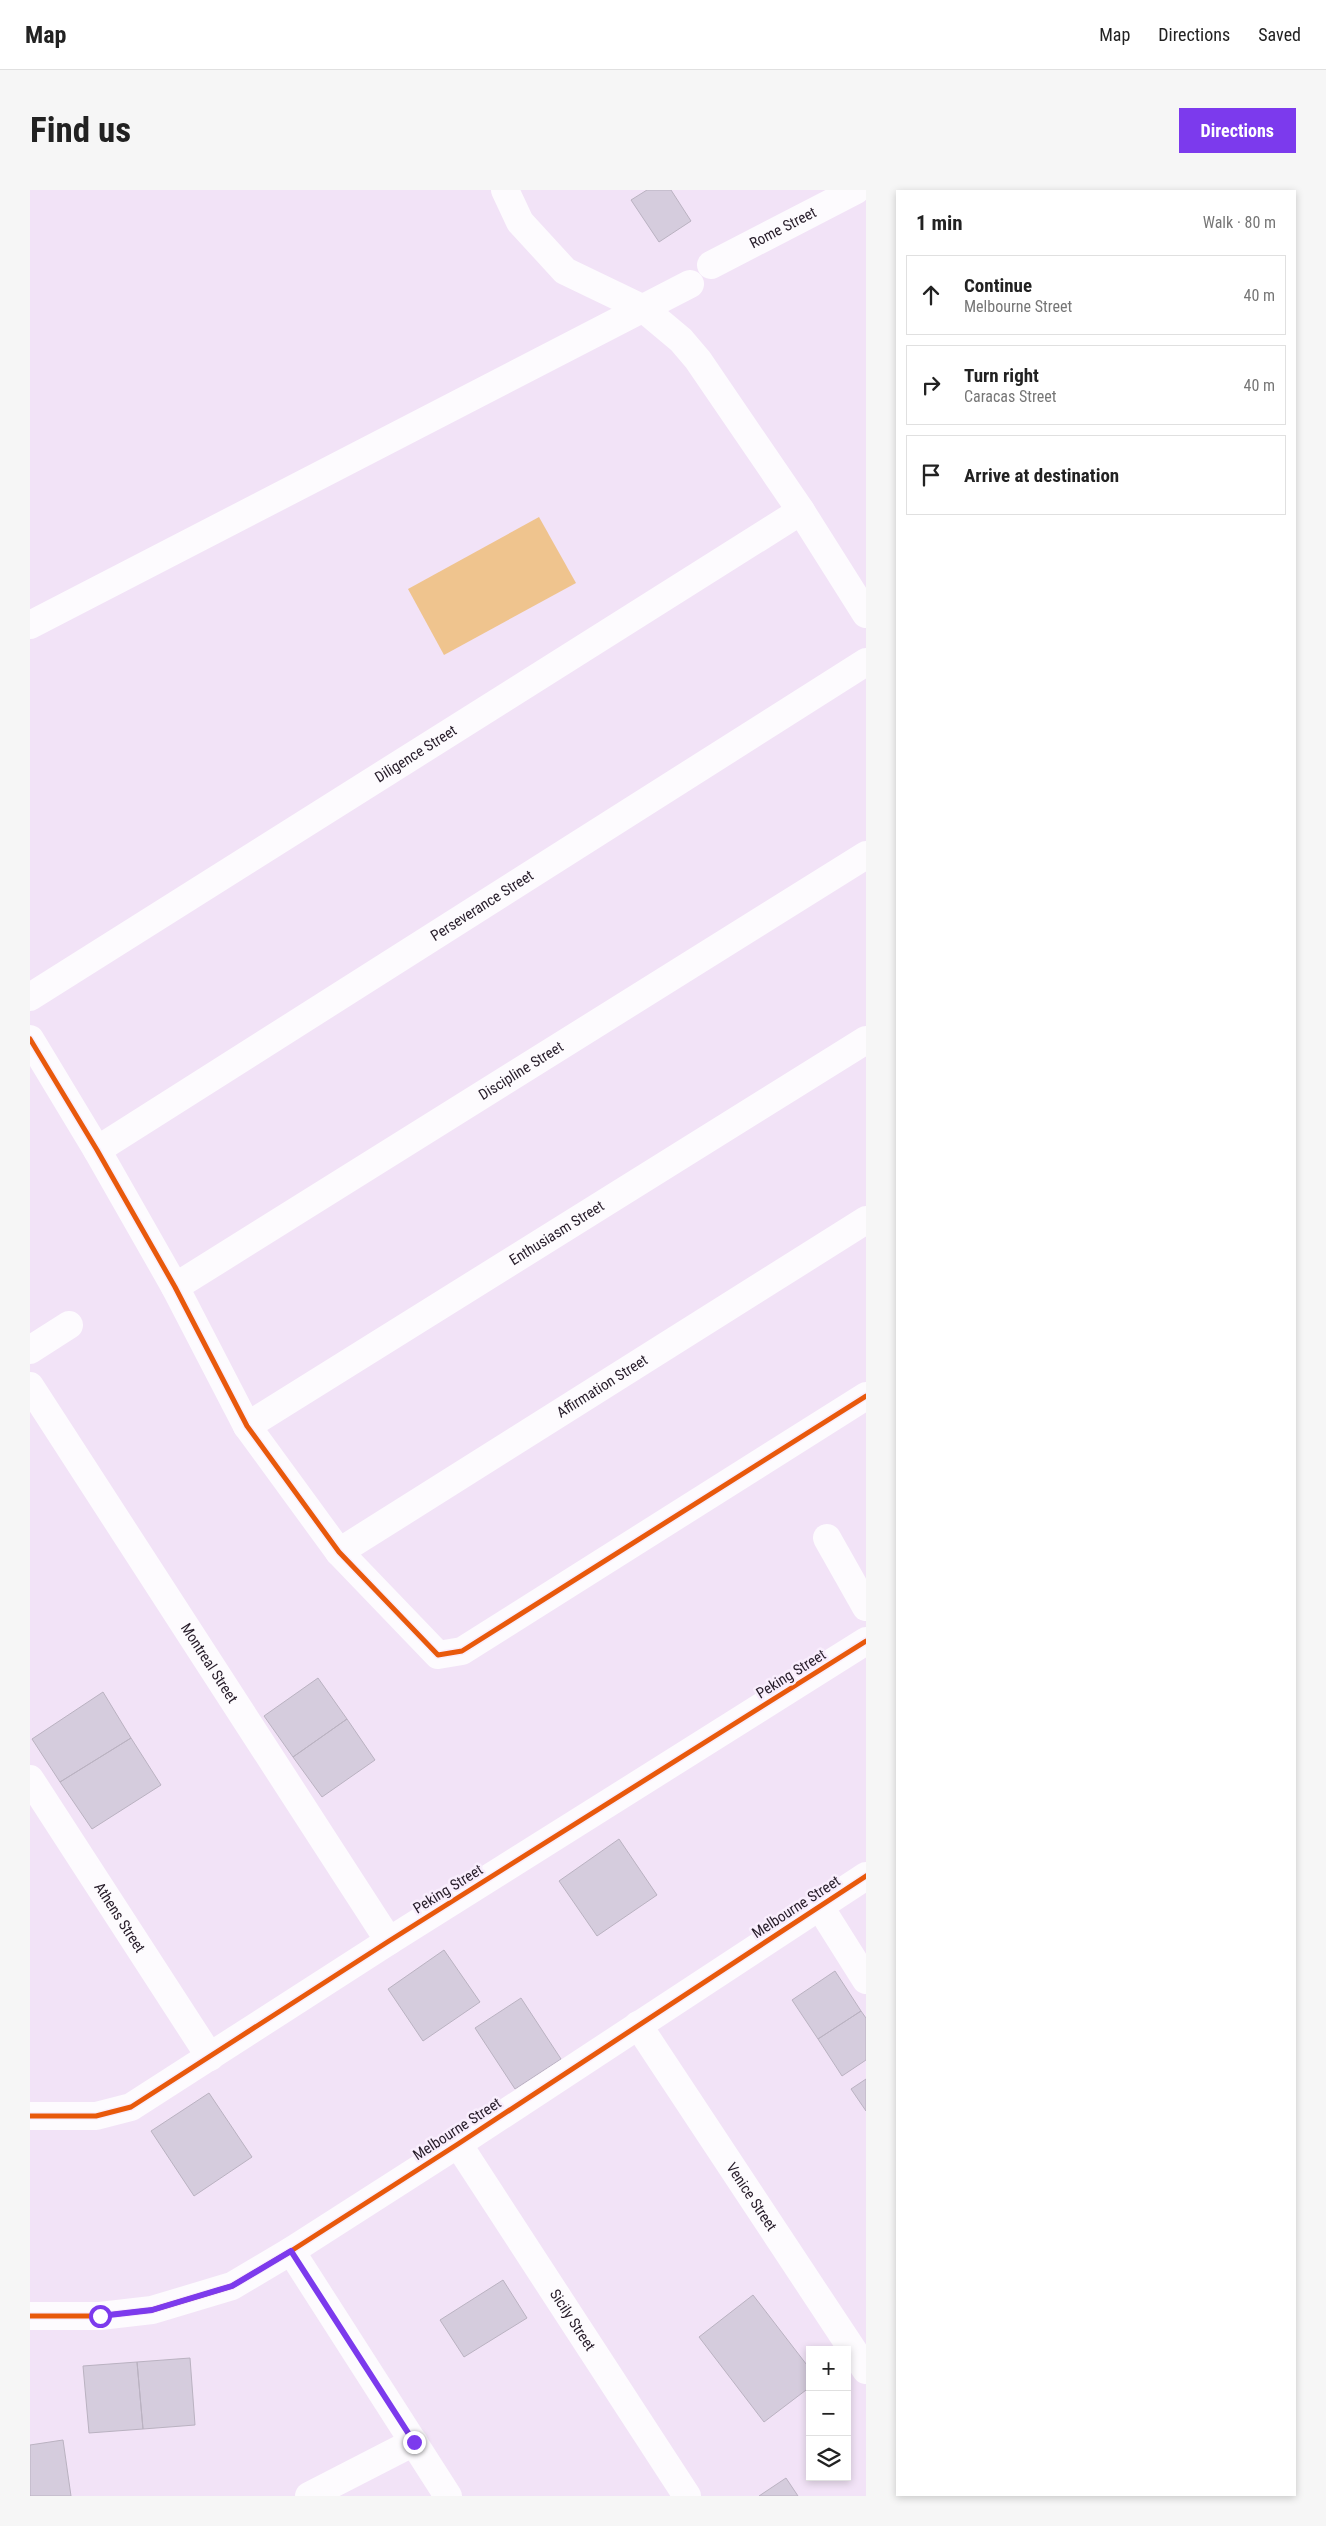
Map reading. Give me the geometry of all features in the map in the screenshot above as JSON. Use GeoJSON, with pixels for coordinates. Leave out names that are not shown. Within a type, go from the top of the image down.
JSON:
{"type":"FeatureCollection","features":[{"type":"Feature","properties":{"kind":"street"},"geometry":{"type":"LineString","coordinates":[[505,190],[520,222],[565,271],[644,308],[681,340],[698,360],[801,512],[866,614]]}},
{"type":"Feature","properties":{"kind":"street","name":"Rome Street"},"geometry":{"type":"LineString","coordinates":[[711,265],[856,190]]}},
{"type":"Feature","properties":{"kind":"street"},"geometry":{"type":"LineString","coordinates":[[30,625],[690,284]]}},
{"type":"Feature","properties":{"kind":"street","name":"Diligence Street"},"geometry":{"type":"LineString","coordinates":[[30,997],[801,512]]}},
{"type":"Feature","properties":{"kind":"street","name":"Perseverance Street"},"geometry":{"type":"LineString","coordinates":[[98,1150],[866,662]]}},
{"type":"Feature","properties":{"kind":"street","name":"Discipline Street"},"geometry":{"type":"LineString","coordinates":[[175,1287],[866,855]]}},
{"type":"Feature","properties":{"kind":"street"},"geometry":{"type":"LineString","coordinates":[[30,1039],[98,1150],[175,1287],[247,1426],[339,1552],[438,1656],[462,1651],[866,1396]]}},
{"type":"Feature","properties":{"kind":"street","name":"Enthusiasm Street"},"geometry":{"type":"LineString","coordinates":[[247,1426],[866,1040]]}},
{"type":"Feature","properties":{"kind":"street","name":"Affirmation Street"},"geometry":{"type":"LineString","coordinates":[[339,1552],[866,1220]]}},
{"type":"Feature","properties":{"kind":"street"},"geometry":{"type":"LineString","coordinates":[[30,1350],[69,1325]]}},
{"type":"Feature","properties":{"kind":"street","name":"Montreal Street"},"geometry":{"type":"LineString","coordinates":[[30,1386],[389,1941]]}},
{"type":"Feature","properties":{"kind":"street"},"geometry":{"type":"LineString","coordinates":[[827,1538],[866,1607]]}},
{"type":"Feature","properties":{"kind":"street","name":"Peking Street"},"geometry":{"type":"LineString","coordinates":[[30,2116],[96,2116],[131,2107],[389,1941],[866,1641]]}},
{"type":"Feature","properties":{"kind":"street","name":"Athens Street"},"geometry":{"type":"LineString","coordinates":[[30,1779],[210,2057]]}},
{"type":"Feature","properties":{"kind":"street","name":"Melbourne Street"},"geometry":{"type":"LineString","coordinates":[[30,2316],[100,2316],[152,2310],[232,2286],[291,2251],[458,2144],[866,1876]]}},
{"type":"Feature","properties":{"kind":"street"},"geometry":{"type":"LineString","coordinates":[[820,1907],[866,1980]]}},
{"type":"Feature","properties":{"kind":"street","name":"Venice Street"},"geometry":{"type":"LineString","coordinates":[[638,2025],[866,2370]]}},
{"type":"Feature","properties":{"kind":"street","name":"Sicily Street"},"geometry":{"type":"LineString","coordinates":[[458,2144],[687,2496]]}},
{"type":"Feature","properties":{"kind":"street"},"geometry":{"type":"LineString","coordinates":[[291,2251],[448,2496]]}},
{"type":"Feature","properties":{"kind":"street"},"geometry":{"type":"LineString","coordinates":[[308,2496],[414,2442]]}},
{"type":"Feature","properties":{"kind":"shaded area"},"geometry":{"type":"Polygon","coordinates":[[[539,517],[576,583],[444,655],[408,589],[539,517]]]}},
{"type":"Feature","properties":{"kind":"building"},"geometry":{"type":"Polygon","coordinates":[[[647,190],[671,190],[691,221],[659,242],[631,200],[647,190]]]}},
{"type":"Feature","properties":{"kind":"building"},"geometry":{"type":"Polygon","coordinates":[[[318,1678],[347,1719],[293,1757],[264,1716],[318,1678]]]}},
{"type":"Feature","properties":{"kind":"building"},"geometry":{"type":"Polygon","coordinates":[[[103,1692],[131,1738],[60,1782],[32,1739],[103,1692]]]}},
{"type":"Feature","properties":{"kind":"building"},"geometry":{"type":"Polygon","coordinates":[[[347,1719],[375,1760],[322,1797],[293,1757],[347,1719]]]}},
{"type":"Feature","properties":{"kind":"building"},"geometry":{"type":"Polygon","coordinates":[[[131,1738],[161,1785],[92,1829],[60,1782],[131,1738]]]}},
{"type":"Feature","properties":{"kind":"building"},"geometry":{"type":"Polygon","coordinates":[[[619,1839],[657,1895],[597,1936],[559,1881],[619,1839]]]}},
{"type":"Feature","properties":{"kind":"building"},"geometry":{"type":"Polygon","coordinates":[[[444,1950],[480,2002],[423,2041],[388,1989],[444,1950]]]}},
{"type":"Feature","properties":{"kind":"building"},"geometry":{"type":"Polygon","coordinates":[[[835,1971],[861,2011],[818,2039],[792,2000],[835,1971]]]}},
{"type":"Feature","properties":{"kind":"building"},"geometry":{"type":"Polygon","coordinates":[[[521,1998],[561,2059],[515,2089],[475,2028],[521,1998]]]}},
{"type":"Feature","properties":{"kind":"building"},"geometry":{"type":"Polygon","coordinates":[[[861,2011],[866,2018],[866,2060],[842,2076],[818,2039],[861,2011]]]}},
{"type":"Feature","properties":{"kind":"building"},"geometry":{"type":"Polygon","coordinates":[[[866,2079],[866,2111],[851,2089],[866,2079]]]}},
{"type":"Feature","properties":{"kind":"building"},"geometry":{"type":"Polygon","coordinates":[[[209,2093],[252,2157],[194,2196],[151,2131],[209,2093]]]}},
{"type":"Feature","properties":{"kind":"building"},"geometry":{"type":"Polygon","coordinates":[[[503,2280],[527,2318],[464,2357],[440,2320],[503,2280]]]}},
{"type":"Feature","properties":{"kind":"building"},"geometry":{"type":"Polygon","coordinates":[[[753,2295],[806,2364],[806,2390],[764,2422],[699,2337],[753,2295]]]}},
{"type":"Feature","properties":{"kind":"building"},"geometry":{"type":"Polygon","coordinates":[[[190,2358],[195,2425],[143,2429],[137,2362],[190,2358]]]}},
{"type":"Feature","properties":{"kind":"building"},"geometry":{"type":"Polygon","coordinates":[[[137,2362],[143,2429],[89,2433],[83,2366],[137,2362]]]}},
{"type":"Feature","properties":{"kind":"building"},"geometry":{"type":"Polygon","coordinates":[[[63,2440],[71,2496],[30,2496],[30,2445],[63,2440]]]}},
{"type":"Feature","properties":{"kind":"building"},"geometry":{"type":"Polygon","coordinates":[[[786,2478],[798,2496],[759,2496],[786,2478]]]}},
{"type":"Feature","properties":{"kind":"cycle path"},"geometry":{"type":"LineString","coordinates":[[30,1039],[97,1150],[175,1287],[247,1426],[339,1552],[438,1655],[462,1651],[866,1396]]}},
{"type":"Feature","properties":{"kind":"cycle path"},"geometry":{"type":"LineString","coordinates":[[30,2116],[96,2116],[131,2107],[389,1941],[866,1641]]}},
{"type":"Feature","properties":{"kind":"cycle path"},"geometry":{"type":"LineString","coordinates":[[30,2316],[100,2316],[152,2310],[232,2286],[291,2251],[458,2144],[866,1876]]}},
{"type":"Feature","properties":{"kind":"route"},"geometry":{"type":"LineString","coordinates":[[100,2316],[152,2310],[232,2286],[291,2251],[414,2442]]}}]}
